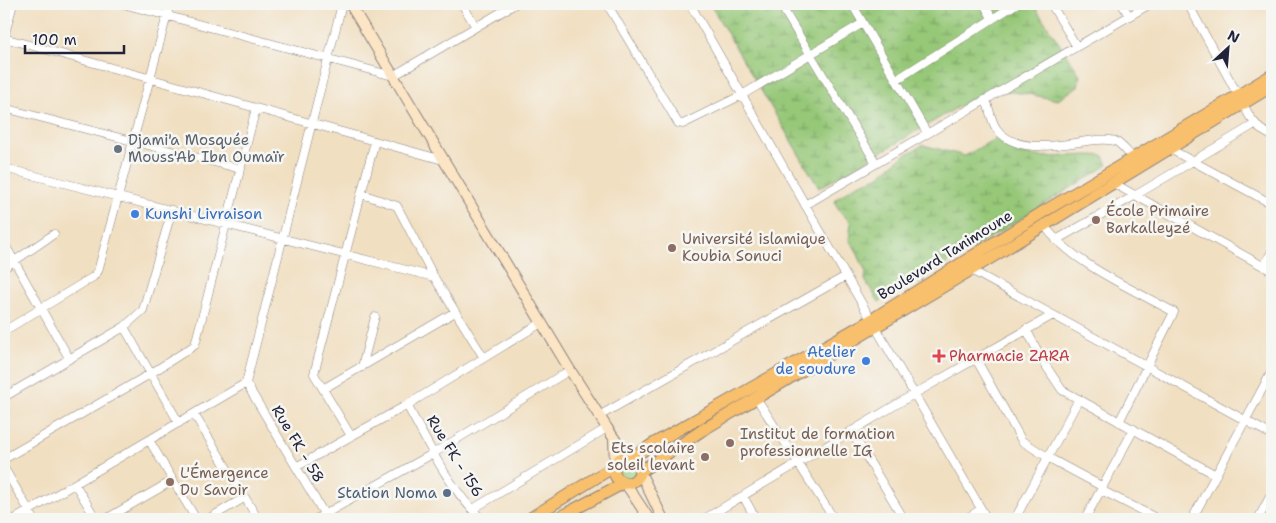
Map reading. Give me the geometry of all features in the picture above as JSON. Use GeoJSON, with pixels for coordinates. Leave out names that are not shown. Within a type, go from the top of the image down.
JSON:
{"type":"FeatureCollection","features":[{"type":"Feature","properties":{"kind":"main road","name":"Boulevard Tanimoune"},"geometry":{"type":"LineString","coordinates":[[630,457],[971,270],[1170,149],[1272,75]]}},
{"type":"Feature","properties":{"kind":"main road","name":"Boulevard Tanimoune"},"geometry":{"type":"LineString","coordinates":[[641,473],[701,431],[757,399],[1043,212],[1240,100],[1272,86]]}},
{"type":"Feature","properties":{"kind":"main road"},"geometry":{"type":"LineString","coordinates":[[529,519],[615,465],[620,459],[630,457],[638,462],[641,473],[635,482],[625,484],[556,519]]}},
{"type":"Feature","properties":{"kind":"main road"},"geometry":{"type":"LineString","coordinates":[[615,465],[615,475],[620,482],[625,484]]}},
{"type":"Feature","properties":{"kind":"street"},"geometry":{"type":"LineString","coordinates":[[13,4],[4,38],[443,160]]}},
{"type":"Feature","properties":{"kind":"street"},"geometry":{"type":"LineString","coordinates":[[123,4],[393,76],[515,4]]}},
{"type":"Feature","properties":{"kind":"street"},"geometry":{"type":"LineString","coordinates":[[4,331],[96,274],[170,4]]}},
{"type":"Feature","properties":{"kind":"street"},"geometry":{"type":"LineString","coordinates":[[15,519],[246,384],[342,4]]}},
{"type":"Feature","properties":{"kind":"street"},"geometry":{"type":"LineString","coordinates":[[350,4],[570,370],[606,428],[630,457]]}},
{"type":"Feature","properties":{"kind":"street"},"geometry":{"type":"LineString","coordinates":[[462,4],[476,27]]}},
{"type":"Feature","properties":{"kind":"street"},"geometry":{"type":"LineString","coordinates":[[608,4],[678,123],[683,124],[742,95],[863,23]]}},
{"type":"Feature","properties":{"kind":"street"},"geometry":{"type":"LineString","coordinates":[[690,4],[980,510],[987,519]]}},
{"type":"Feature","properties":{"kind":"street"},"geometry":{"type":"LineString","coordinates":[[780,4],[876,163]]}},
{"type":"Feature","properties":{"kind":"street"},"geometry":{"type":"LineString","coordinates":[[852,4],[927,133]]}},
{"type":"Feature","properties":{"kind":"street"},"geometry":{"type":"LineString","coordinates":[[984,4],[992,18]]}},
{"type":"Feature","properties":{"kind":"street"},"geometry":{"type":"LineString","coordinates":[[896,80],[1016,4]]}},
{"type":"Feature","properties":{"kind":"street"},"geometry":{"type":"LineString","coordinates":[[1051,4],[1076,46]]}},
{"type":"Feature","properties":{"kind":"street"},"geometry":{"type":"LineString","coordinates":[[1122,4],[1129,16]]}},
{"type":"Feature","properties":{"kind":"street"},"geometry":{"type":"LineString","coordinates":[[805,204],[1150,4]]}},
{"type":"Feature","properties":{"kind":"street"},"geometry":{"type":"LineString","coordinates":[[1188,4],[1255,124],[1272,136]]}},
{"type":"Feature","properties":{"kind":"street"},"geometry":{"type":"LineString","coordinates":[[986,99],[996,127],[1002,134],[1020,144],[1032,147],[1110,140],[1118,143],[1134,159]]}},
{"type":"Feature","properties":{"kind":"street"},"geometry":{"type":"LineString","coordinates":[[4,108],[240,169]]}},
{"type":"Feature","properties":{"kind":"street"},"geometry":{"type":"LineString","coordinates":[[4,459],[150,374],[196,344],[256,108]]}},
{"type":"Feature","properties":{"kind":"street"},"geometry":{"type":"LineString","coordinates":[[1056,240],[1136,196],[1255,124]]}},
{"type":"Feature","properties":{"kind":"street"},"geometry":{"type":"LineString","coordinates":[[351,436],[314,374],[375,141]]}},
{"type":"Feature","properties":{"kind":"street"},"geometry":{"type":"LineString","coordinates":[[1170,149],[1272,204]]}},
{"type":"Feature","properties":{"kind":"street"},"geometry":{"type":"LineString","coordinates":[[4,168],[434,276]]}},
{"type":"Feature","properties":{"kind":"street"},"geometry":{"type":"LineString","coordinates":[[1113,183],[1272,271]]}},
{"type":"Feature","properties":{"kind":"street"},"geometry":{"type":"LineString","coordinates":[[362,194],[397,206],[434,276],[484,358]]}},
{"type":"Feature","properties":{"kind":"street"},"geometry":{"type":"LineString","coordinates":[[4,397],[124,327],[145,307],[172,210]]}},
{"type":"Feature","properties":{"kind":"street"},"geometry":{"type":"LineString","coordinates":[[1044,225],[1056,240],[1098,270],[1174,312],[1119,422]]}},
{"type":"Feature","properties":{"kind":"street"},"geometry":{"type":"LineString","coordinates":[[4,268],[54,234]]}},
{"type":"Feature","properties":{"kind":"street"},"geometry":{"type":"LineString","coordinates":[[4,243],[70,358]]}},
{"type":"Feature","properties":{"kind":"street"},"geometry":{"type":"LineString","coordinates":[[1264,266],[1272,251]]}},
{"type":"Feature","properties":{"kind":"street"},"geometry":{"type":"LineString","coordinates":[[971,270],[1272,435]]}},
{"type":"Feature","properties":{"kind":"street"},"geometry":{"type":"LineString","coordinates":[[599,416],[846,276]]}},
{"type":"Feature","properties":{"kind":"street"},"geometry":{"type":"LineString","coordinates":[[323,389],[455,312]]}},
{"type":"Feature","properties":{"kind":"street"},"geometry":{"type":"LineString","coordinates":[[704,519],[914,394],[1053,315]]}},
{"type":"Feature","properties":{"kind":"street"},"geometry":{"type":"LineString","coordinates":[[362,367],[375,317]]}},
{"type":"Feature","properties":{"kind":"street"},"geometry":{"type":"LineString","coordinates":[[296,467],[407,405],[542,323]]}},
{"type":"Feature","properties":{"kind":"street"},"geometry":{"type":"LineString","coordinates":[[124,327],[179,423]]}},
{"type":"Feature","properties":{"kind":"street"},"geometry":{"type":"LineString","coordinates":[[1026,329],[1044,363],[1062,390],[1216,474]]}},
{"type":"Feature","properties":{"kind":"street"},"geometry":{"type":"LineString","coordinates":[[976,358],[1022,441],[1158,519]]}},
{"type":"Feature","properties":{"kind":"street"},"geometry":{"type":"LineString","coordinates":[[316,519],[325,517],[570,370]]}},
{"type":"Feature","properties":{"kind":"street"},"geometry":{"type":"LineString","coordinates":[[1192,519],[1272,371]]}},
{"type":"Feature","properties":{"kind":"street","name":"Rue FK - 58"},"geometry":{"type":"LineString","coordinates":[[246,384],[325,517]]}},
{"type":"Feature","properties":{"kind":"street"},"geometry":{"type":"LineString","coordinates":[[757,399],[834,519]]}},
{"type":"Feature","properties":{"kind":"street"},"geometry":{"type":"LineString","coordinates":[[1015,519],[1079,399]]}},
{"type":"Feature","properties":{"kind":"street","name":"Rue FK - 156"},"geometry":{"type":"LineString","coordinates":[[407,405],[460,496],[477,514]]}},
{"type":"Feature","properties":{"kind":"street"},"geometry":{"type":"LineString","coordinates":[[194,414],[258,519]]}},
{"type":"Feature","properties":{"kind":"street"},"geometry":{"type":"LineString","coordinates":[[469,519],[606,428]]}},
{"type":"Feature","properties":{"kind":"street"},"geometry":{"type":"LineString","coordinates":[[1085,519],[1134,429]]}},
{"type":"Feature","properties":{"kind":"street"},"geometry":{"type":"LineString","coordinates":[[851,432],[904,519]]}},
{"type":"Feature","properties":{"kind":"street"},"geometry":{"type":"LineString","coordinates":[[614,439],[615,465]]}},
{"type":"Feature","properties":{"kind":"street"},"geometry":{"type":"LineString","coordinates":[[149,440],[196,519]]}},
{"type":"Feature","properties":{"kind":"street"},"geometry":{"type":"LineString","coordinates":[[4,468],[34,519]]}},
{"type":"Feature","properties":{"kind":"street"},"geometry":{"type":"LineString","coordinates":[[641,473],[663,519]]}},
{"type":"Feature","properties":{"kind":"street"},"geometry":{"type":"LineString","coordinates":[[106,519],[172,481]]}},
{"type":"Feature","properties":{"kind":"street"},"geometry":{"type":"LineString","coordinates":[[75,484],[96,519]]}},
{"type":"Feature","properties":{"kind":"street"},"geometry":{"type":"LineString","coordinates":[[625,484],[649,519]]}},
{"type":"Feature","properties":{"kind":"street"},"geometry":{"type":"LineString","coordinates":[[1258,519],[1272,493]]}},
{"type":"Feature","properties":{"kind":"street"},"geometry":{"type":"LineString","coordinates":[[743,496],[756,519]]}},
{"type":"Feature","properties":{"kind":"street"},"geometry":{"type":"LineString","coordinates":[[208,519],[244,498]]}},
{"type":"Feature","properties":{"kind":"street"},"geometry":{"type":"LineString","coordinates":[[965,519],[980,510]]}},
{"type":"Feature","properties":{"kind":"green space"},"geometry":{"type":"Polygon","coordinates":[[[710,4],[1033,4],[1080,75],[1078,86],[1058,100],[989,89],[819,188],[710,4]]]}},
{"type":"Feature","properties":{"kind":"green space"},"geometry":{"type":"Polygon","coordinates":[[[996,138],[1012,149],[1034,156],[1104,156],[1108,165],[967,252],[879,302],[865,280],[866,272],[855,248],[849,240],[851,222],[842,214],[835,203],[836,199],[858,184],[878,177],[903,156],[923,145],[965,156],[996,138]]]}},
{"type":"Feature","properties":{"kind":"green space"},"geometry":{"type":"Polygon","coordinates":[[[627,460],[634,463],[637,470],[634,477],[627,480],[620,477],[617,470],[620,463],[627,460]]]}},
{"type":"Feature","properties":{"kind":"place","name":"Djami'a Mosquée Mouss'Ab Ibn Oumaïr"},"geometry":{"type":"Point","coordinates":[118,149]}},
{"type":"Feature","properties":{"kind":"place","name":"Kunshi Livraison"},"geometry":{"type":"Point","coordinates":[135,214]}},
{"type":"Feature","properties":{"kind":"place","name":"École Primaire Barkalleyzé"},"geometry":{"type":"Point","coordinates":[1096,220]}},
{"type":"Feature","properties":{"kind":"place","name":"Université islamique Koubia Sonuci"},"geometry":{"type":"Point","coordinates":[672,248]}},
{"type":"Feature","properties":{"kind":"place","name":"Pharmacie ZARA"},"geometry":{"type":"Point","coordinates":[939,356]}},
{"type":"Feature","properties":{"kind":"place","name":"Atelier de soudure"},"geometry":{"type":"Point","coordinates":[866,361]}},
{"type":"Feature","properties":{"kind":"place","name":"Institut de formation professionnelle IG"},"geometry":{"type":"Point","coordinates":[730,443]}},
{"type":"Feature","properties":{"kind":"place","name":"Ets scolaire soleil levant"},"geometry":{"type":"Point","coordinates":[705,457]}},
{"type":"Feature","properties":{"kind":"place","name":"L'Émergence Du Savoir"},"geometry":{"type":"Point","coordinates":[170,482]}},
{"type":"Feature","properties":{"kind":"place","name":"Station Noma"},"geometry":{"type":"Point","coordinates":[447,493]}}]}
